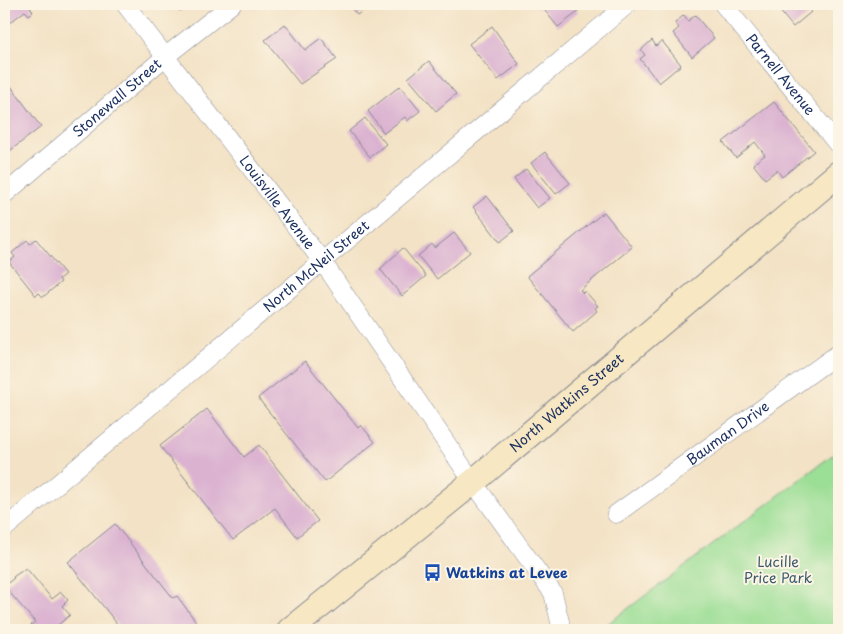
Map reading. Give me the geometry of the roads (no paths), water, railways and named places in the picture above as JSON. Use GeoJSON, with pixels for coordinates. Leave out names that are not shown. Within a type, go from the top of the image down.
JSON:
{"type":"FeatureCollection","features":[{"type":"Feature","properties":{"kind":"main road","name":"North Watkins Street"},"geometry":{"type":"LineString","coordinates":[[290,630],[473,482],[839,173]]}},
{"type":"Feature","properties":{"kind":"street","name":"Louisville Avenue"},"geometry":{"type":"LineString","coordinates":[[125,4],[322,260],[473,482],[553,593],[562,630]]}},
{"type":"Feature","properties":{"kind":"street","name":"Stonewall Street"},"geometry":{"type":"LineString","coordinates":[[4,195],[166,56],[232,4]]}},
{"type":"Feature","properties":{"kind":"street","name":"North McNeil Street"},"geometry":{"type":"LineString","coordinates":[[4,529],[628,4]]}},
{"type":"Feature","properties":{"kind":"street","name":"Parnell Avenue"},"geometry":{"type":"LineString","coordinates":[[723,4],[839,146]]}},
{"type":"Feature","properties":{"kind":"street","name":"Bauman Drive"},"geometry":{"type":"LineString","coordinates":[[616,514],[839,353]]}},
{"type":"Feature","properties":{"kind":"place","name":"Watkins at Levee"},"geometry":{"type":"Point","coordinates":[432,573]}},
{"type":"Feature","properties":{"kind":"park label","name":"Lucille Price Park"},"geometry":{"type":"Point","coordinates":[778,570]}}]}
